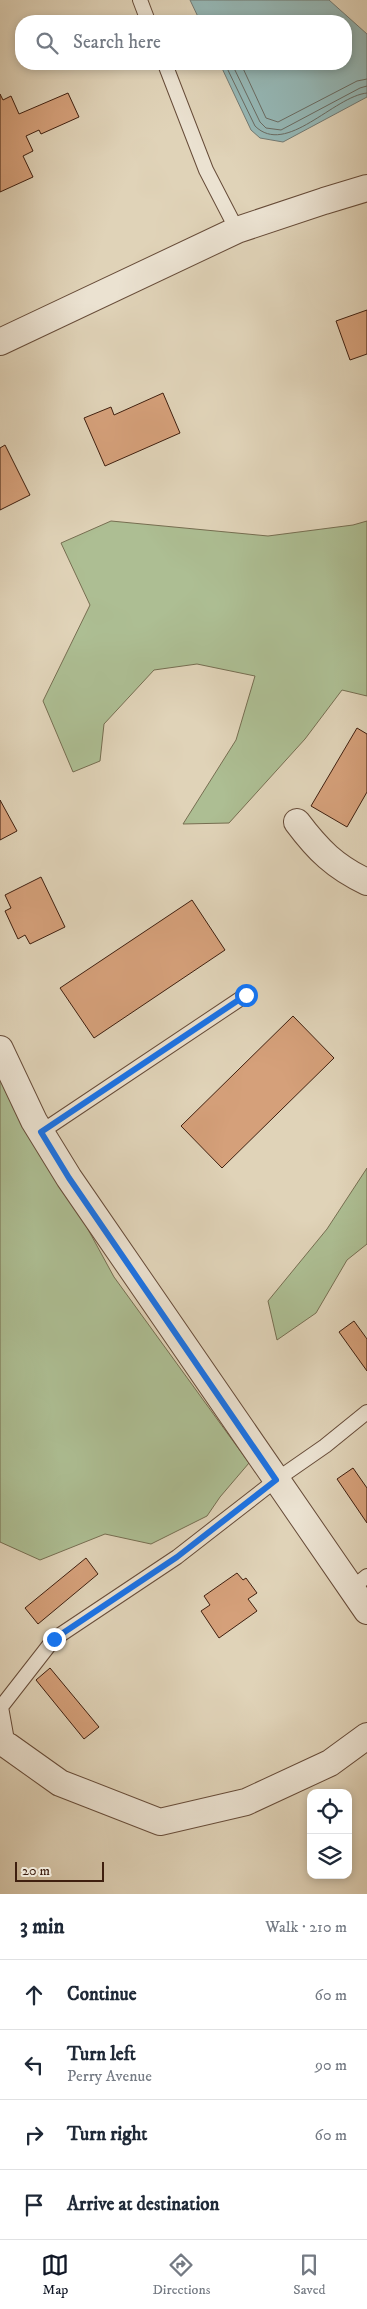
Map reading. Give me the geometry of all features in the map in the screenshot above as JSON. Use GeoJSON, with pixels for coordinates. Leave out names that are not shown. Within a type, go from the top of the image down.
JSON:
{"type":"FeatureCollection","features":[{"type":"Feature","properties":{"kind":"street"},"geometry":{"type":"LineString","coordinates":[[0,342],[237,230],[324,200],[367,188]]}},
{"type":"Feature","properties":{"kind":"street"},"geometry":{"type":"LineString","coordinates":[[297,822],[316,847],[333,862],[367,882]]}},
{"type":"Feature","properties":{"kind":"street"},"geometry":{"type":"LineString","coordinates":[[0,1049],[41,1132],[69,1178],[276,1480],[359,1582],[367,1611]]}},
{"type":"Feature","properties":{"kind":"street"},"geometry":{"type":"LineString","coordinates":[[8,1746],[60,1783],[160,1822],[246,1802],[330,1762],[367,1736]]}},
{"type":"Feature","properties":{"kind":"lane"},"geometry":{"type":"LineString","coordinates":[[140,0],[146,15]]}},
{"type":"Feature","properties":{"kind":"lane"},"geometry":{"type":"LineString","coordinates":[[167,70],[206,170],[237,230]]}},
{"type":"Feature","properties":{"kind":"lane"},"geometry":{"type":"LineString","coordinates":[[41,1132],[246,995]]}},
{"type":"Feature","properties":{"kind":"lane"},"geometry":{"type":"LineString","coordinates":[[8,1746],[1,1707],[54,1639],[177,1557],[276,1480],[325,1446],[367,1412]]}},
{"type":"Feature","properties":{"kind":"green space"},"geometry":{"type":"Polygon","coordinates":[[[111,521],[268,536],[353,525],[367,521],[367,696],[342,690],[305,739],[229,823],[183,824],[236,740],[255,676],[197,664],[154,670],[104,724],[100,761],[73,772],[43,701],[90,605],[61,543],[111,521]]]}},
{"type":"Feature","properties":{"kind":"green space"},"geometry":{"type":"Polygon","coordinates":[[[0,1068],[114,1277],[249,1463],[220,1497],[207,1516],[151,1544],[105,1534],[40,1560],[0,1542],[0,1068]]]}},
{"type":"Feature","properties":{"kind":"green space"},"geometry":{"type":"Polygon","coordinates":[[[367,1168],[367,1244],[347,1260],[316,1313],[277,1340],[268,1301],[327,1229],[367,1168]]]}},
{"type":"Feature","properties":{"kind":"water"},"geometry":{"type":"Polygon","coordinates":[[[190,0],[329,0],[346,15],[197,15],[190,0]]]}},
{"type":"Feature","properties":{"kind":"water"},"geometry":{"type":"Polygon","coordinates":[[[352,21],[367,34],[367,97],[283,142],[260,138],[251,130],[223,70],[352,70],[352,21]]]}},
{"type":"Feature","properties":{"kind":"building"},"geometry":{"type":"Polygon","coordinates":[[[68,93],[79,117],[41,134],[39,130],[26,136],[33,151],[23,156],[33,177],[0,192],[0,94],[3,100],[11,96],[19,114],[68,93]]]}},
{"type":"Feature","properties":{"kind":"building"},"geometry":{"type":"Polygon","coordinates":[[[367,310],[367,354],[350,360],[336,321],[367,310]]]}},
{"type":"Feature","properties":{"kind":"building"},"geometry":{"type":"Polygon","coordinates":[[[163,393],[180,433],[105,466],[84,418],[111,407],[114,415],[163,393]]]}},
{"type":"Feature","properties":{"kind":"building"},"geometry":{"type":"Polygon","coordinates":[[[5,445],[30,495],[0,510],[0,448],[5,445]]]}},
{"type":"Feature","properties":{"kind":"building"},"geometry":{"type":"Polygon","coordinates":[[[357,728],[367,734],[367,792],[347,827],[311,806],[357,728]]]}},
{"type":"Feature","properties":{"kind":"building"},"geometry":{"type":"Polygon","coordinates":[[[0,800],[17,831],[0,840],[0,800]]]}},
{"type":"Feature","properties":{"kind":"building"},"geometry":{"type":"Polygon","coordinates":[[[41,877],[65,927],[30,944],[25,935],[18,939],[5,911],[11,908],[5,895],[41,877]]]}},
{"type":"Feature","properties":{"kind":"building"},"geometry":{"type":"Polygon","coordinates":[[[192,900],[225,950],[94,1038],[60,988],[192,900]]]}},
{"type":"Feature","properties":{"kind":"building"},"geometry":{"type":"Polygon","coordinates":[[[293,1016],[334,1058],[222,1168],[181,1126],[293,1016]]]}},
{"type":"Feature","properties":{"kind":"building"},"geometry":{"type":"Polygon","coordinates":[[[354,1321],[367,1339],[367,1371],[339,1332],[354,1321]]]}},
{"type":"Feature","properties":{"kind":"building"},"geometry":{"type":"Polygon","coordinates":[[[353,1468],[367,1488],[367,1523],[337,1479],[353,1468]]]}},
{"type":"Feature","properties":{"kind":"building"},"geometry":{"type":"Polygon","coordinates":[[[86,1558],[98,1574],[38,1624],[25,1608],[86,1558]]]}},
{"type":"Feature","properties":{"kind":"building"},"geometry":{"type":"Polygon","coordinates":[[[237,1573],[243,1580],[246,1578],[257,1593],[248,1599],[257,1611],[219,1638],[201,1611],[210,1605],[204,1596],[237,1573]]]}},
{"type":"Feature","properties":{"kind":"building"},"geometry":{"type":"Polygon","coordinates":[[[50,1668],[99,1727],[84,1739],[36,1680],[50,1668]]]}},
{"type":"Feature","properties":{"kind":"route"},"geometry":{"type":"LineString","coordinates":[[54,1639],[177,1557],[276,1480],[69,1178],[41,1132],[246,995]]}}]}
